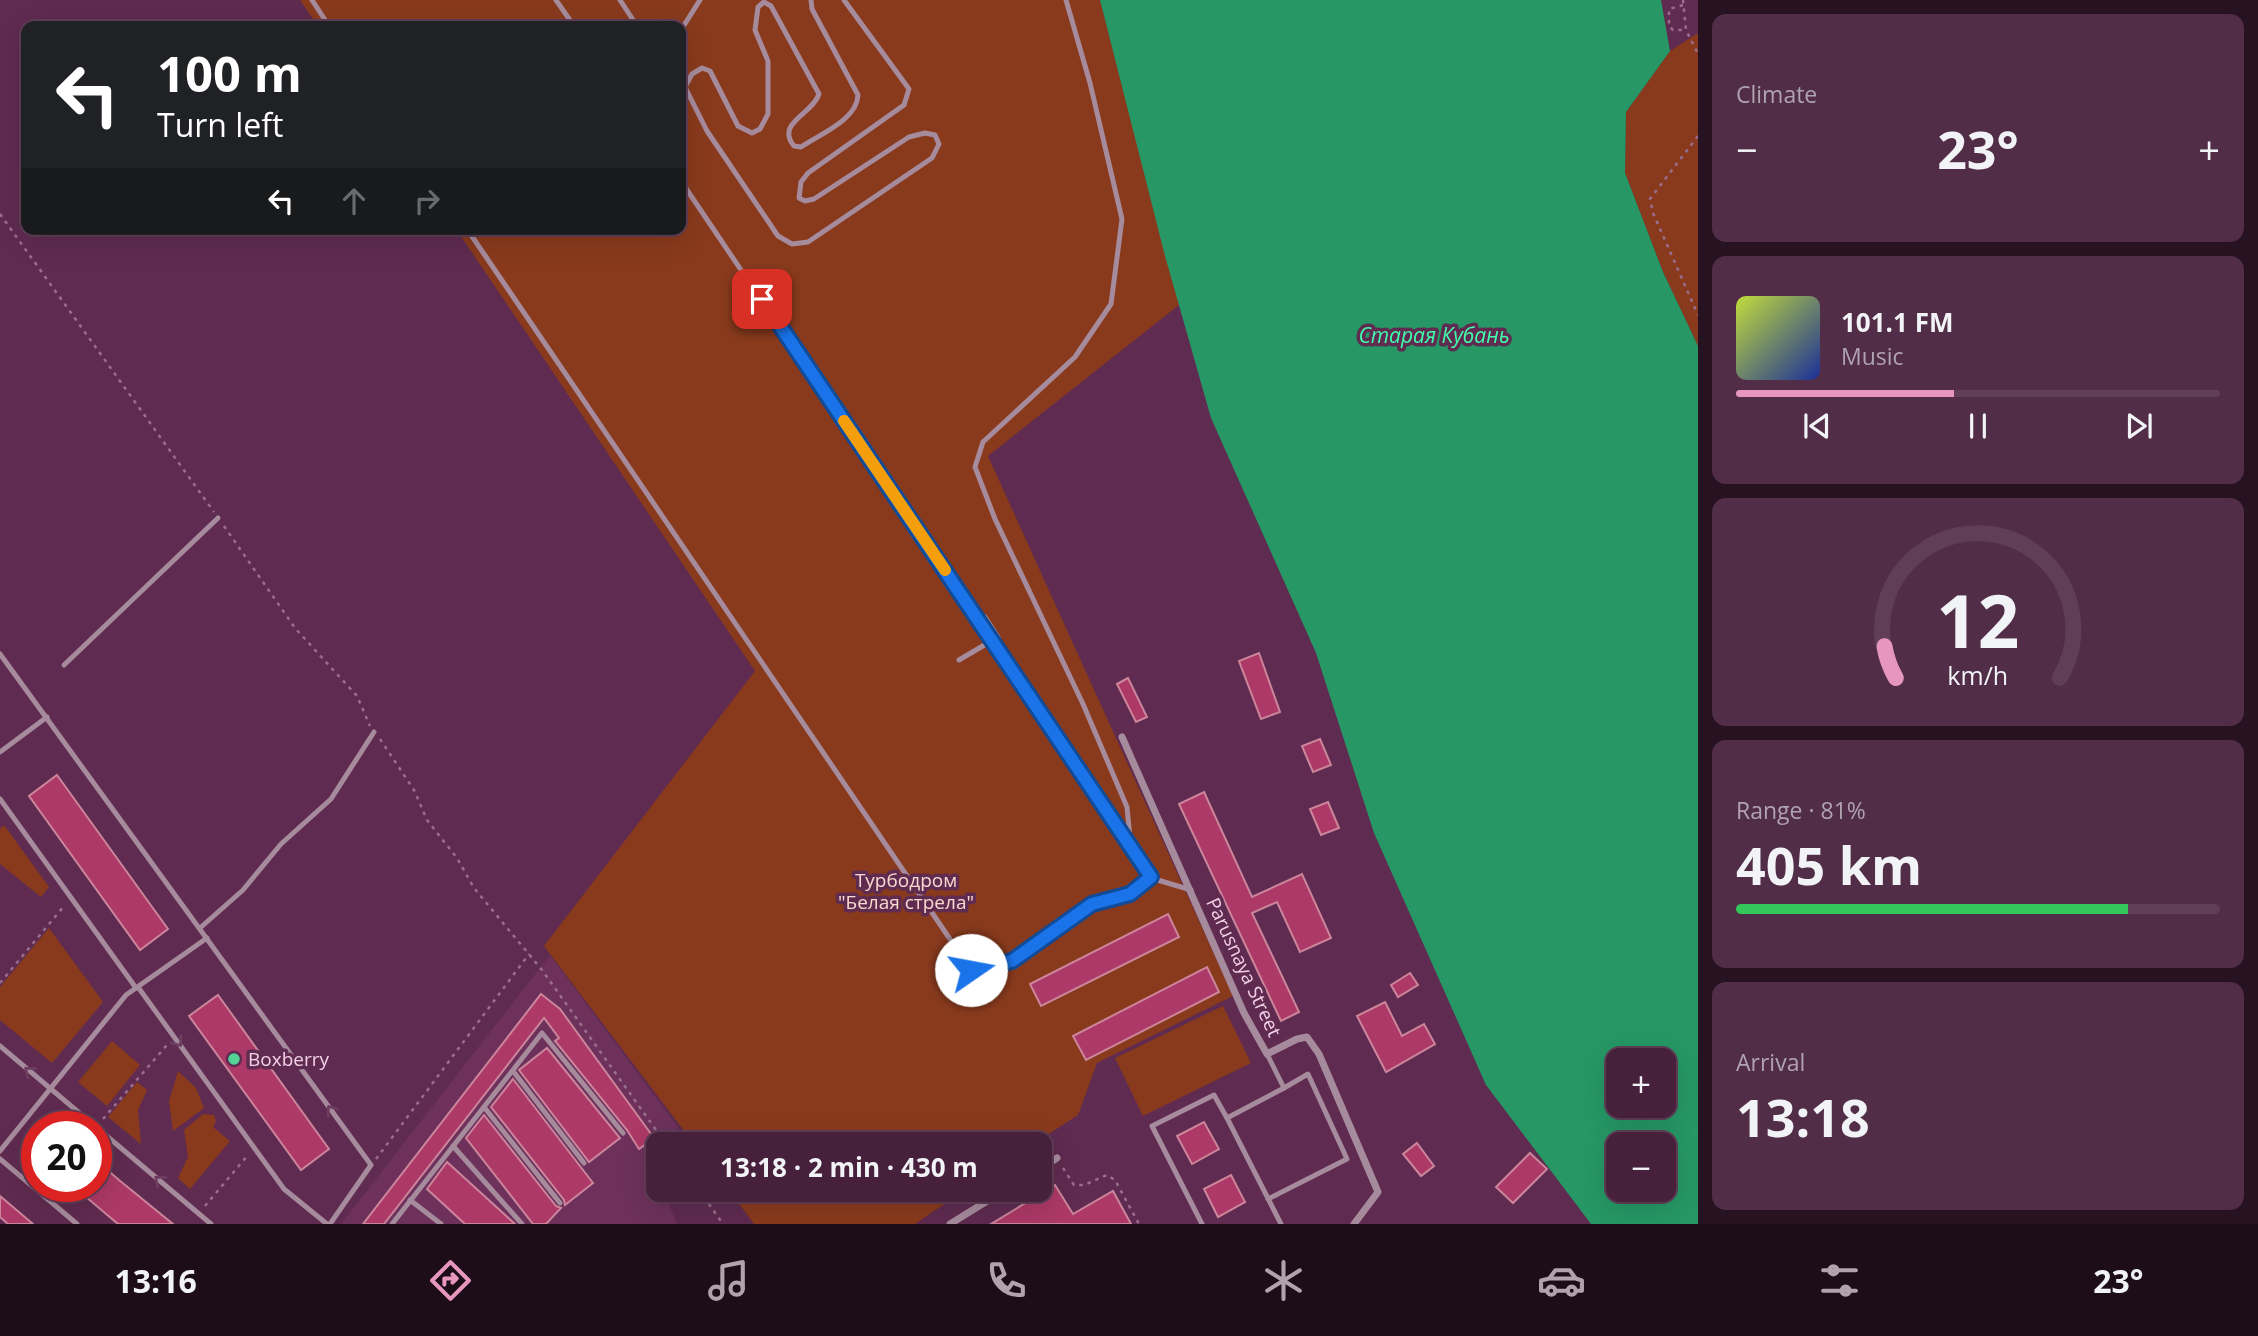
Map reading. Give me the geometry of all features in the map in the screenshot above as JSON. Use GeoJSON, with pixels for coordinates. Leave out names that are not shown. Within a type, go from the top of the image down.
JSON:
{"type":"FeatureCollection","features":[{"type":"Feature","properties":{"kind":"street","name":"Parusnaya Street"},"geometry":{"type":"LineString","coordinates":[[1122,737],[1244,1013],[1267,1054],[1297,1039],[1307,1037],[1314,1044],[1378,1192],[1354,1224]]}},
{"type":"Feature","properties":{"kind":"street"},"geometry":{"type":"LineString","coordinates":[[1052,1161],[1057,1158]]}},
{"type":"Feature","properties":{"kind":"street"},"geometry":{"type":"LineString","coordinates":[[950,1224],[986,1202]]}},
{"type":"Feature","properties":{"kind":"lane"},"geometry":{"type":"LineString","coordinates":[[312,0],[326,21]]}},
{"type":"Feature","properties":{"kind":"lane"},"geometry":{"type":"LineString","coordinates":[[556,0],[571,21]]}},
{"type":"Feature","properties":{"kind":"lane"},"geometry":{"type":"LineString","coordinates":[[620,0],[634,21]]}},
{"type":"Feature","properties":{"kind":"lane"},"geometry":{"type":"LineString","coordinates":[[686,22],[700,0]]}},
{"type":"Feature","properties":{"kind":"lane"},"geometry":{"type":"LineString","coordinates":[[686,85],[692,74],[702,68],[709,71],[738,126],[751,133],[761,129],[768,114],[768,61],[755,30],[758,7],[764,2],[771,6],[819,93],[816,105],[794,121],[788,131],[794,146],[801,147],[851,114],[858,106],[859,95],[812,9],[811,0]]}},
{"type":"Feature","properties":{"kind":"lane"},"geometry":{"type":"LineString","coordinates":[[686,89],[714,142],[778,236],[792,244],[808,242],[932,158],[939,144],[935,135],[925,133],[909,137],[814,199],[805,201],[799,198],[801,182],[807,173],[904,105],[909,89],[844,0]]}},
{"type":"Feature","properties":{"kind":"lane"},"geometry":{"type":"LineString","coordinates":[[1066,0],[1090,83],[1122,219],[1111,304],[1076,357],[984,442],[975,467],[995,519],[1083,704],[1127,807],[1131,848]]}},
{"type":"Feature","properties":{"kind":"lane"},"geometry":{"type":"LineString","coordinates":[[686,188],[1151,877],[1191,890]]}},
{"type":"Feature","properties":{"kind":"lane"},"geometry":{"type":"LineString","coordinates":[[471,235],[971,970],[1012,961],[1092,904],[1130,894],[1151,877]]}},
{"type":"Feature","properties":{"kind":"lane"},"geometry":{"type":"LineString","coordinates":[[64,665],[218,518]]}},
{"type":"Feature","properties":{"kind":"lane"},"geometry":{"type":"LineString","coordinates":[[959,660],[992,640]]}},
{"type":"Feature","properties":{"kind":"lane"},"geometry":{"type":"LineString","coordinates":[[0,654],[371,1166],[328,1224],[284,1189],[0,799]]}},
{"type":"Feature","properties":{"kind":"lane"},"geometry":{"type":"LineString","coordinates":[[0,752],[47,718]]}},
{"type":"Feature","properties":{"kind":"lane"},"geometry":{"type":"LineString","coordinates":[[200,928],[243,890],[281,844],[331,799],[374,732]]}},
{"type":"Feature","properties":{"kind":"lane"},"geometry":{"type":"LineString","coordinates":[[0,1151],[126,995],[207,938]]}},
{"type":"Feature","properties":{"kind":"lane"},"geometry":{"type":"LineString","coordinates":[[392,1224],[542,1032],[623,1133]]}},
{"type":"Feature","properties":{"kind":"lane"},"geometry":{"type":"LineString","coordinates":[[0,1046],[77,1111]]}},
{"type":"Feature","properties":{"kind":"lane"},"geometry":{"type":"LineString","coordinates":[[1267,1054],[1284,1088]]}},
{"type":"Feature","properties":{"kind":"lane"},"geometry":{"type":"LineString","coordinates":[[513,1071],[584,1164]]}},
{"type":"Feature","properties":{"kind":"lane"},"geometry":{"type":"LineString","coordinates":[[1227,1118],[1308,1074],[1347,1159],[1268,1199]]}},
{"type":"Feature","properties":{"kind":"lane"},"geometry":{"type":"LineString","coordinates":[[1202,1224],[1152,1126],[1214,1095],[1281,1224]]}},
{"type":"Feature","properties":{"kind":"lane"},"geometry":{"type":"LineString","coordinates":[[484,1107],[560,1203]]}},
{"type":"Feature","properties":{"kind":"lane"},"geometry":{"type":"LineString","coordinates":[[112,1141],[211,1224]]}},
{"type":"Feature","properties":{"kind":"lane"},"geometry":{"type":"LineString","coordinates":[[453,1146],[522,1224]]}},
{"type":"Feature","properties":{"kind":"lane"},"geometry":{"type":"LineString","coordinates":[[0,1159],[77,1224]]}},
{"type":"Feature","properties":{"kind":"lane"},"geometry":{"type":"LineString","coordinates":[[410,1200],[441,1224]]}},
{"type":"Feature","properties":{"kind":"path"},"geometry":{"type":"LineString","coordinates":[[1686,30],[1673,30],[1668,21],[1669,9],[1683,2],[1686,30],[1698,54]]}},
{"type":"Feature","properties":{"kind":"path"},"geometry":{"type":"LineString","coordinates":[[1698,136],[1655,189],[1650,205],[1698,316]]}},
{"type":"Feature","properties":{"kind":"path"},"geometry":{"type":"LineString","coordinates":[[0,214],[295,628],[357,696],[374,732],[400,768],[427,820],[457,858],[474,888],[529,954],[657,1132]]}},
{"type":"Feature","properties":{"kind":"path"},"geometry":{"type":"LineString","coordinates":[[0,983],[71,898]]}},
{"type":"Feature","properties":{"kind":"path"},"geometry":{"type":"LineString","coordinates":[[371,1166],[529,954]]}},
{"type":"Feature","properties":{"kind":"path"},"geometry":{"type":"LineString","coordinates":[[109,1111],[161,1049],[176,1039]]}},
{"type":"Feature","properties":{"kind":"path"},"geometry":{"type":"LineString","coordinates":[[199,1214],[220,1192],[254,1147]]}},
{"type":"Feature","properties":{"kind":"path"},"geometry":{"type":"LineString","coordinates":[[1057,1158],[1074,1185],[1084,1185],[1097,1177],[1107,1175],[1115,1180],[1139,1224]]}},
{"type":"Feature","properties":{"kind":"path"},"geometry":{"type":"LineString","coordinates":[[707,1202],[723,1224]]}},
{"type":"Feature","properties":{"kind":"shaded area"},"geometry":{"type":"Polygon","coordinates":[[[550,955],[679,1129],[677,1132],[646,1132],[646,1202],[668,1202],[677,1224],[341,1224],[550,955]]]}},
{"type":"Feature","properties":{"kind":"green space","name":"Турбодром \"Белая стрела\""},"geometry":{"type":"Polygon","coordinates":[[[300,0],[1100,0],[1179,305],[988,456],[1233,996],[1097,1063],[1078,1115],[1052,1132],[685,1132],[544,946],[755,671],[460,235],[686,235],[686,21],[315,21],[300,0]]]}},
{"type":"Feature","properties":{"kind":"green space"},"geometry":{"type":"Polygon","coordinates":[[[1698,33],[1698,346],[1663,272],[1625,173],[1626,112],[1670,51],[1698,33]]]}},
{"type":"Feature","properties":{"kind":"green space"},"geometry":{"type":"Polygon","coordinates":[[[4,825],[49,887],[41,897],[0,864],[0,829],[4,825]]]}},
{"type":"Feature","properties":{"kind":"green space"},"geometry":{"type":"Polygon","coordinates":[[[49,928],[103,1002],[52,1063],[0,1020],[0,987],[49,928]]]}},
{"type":"Feature","properties":{"kind":"green space"},"geometry":{"type":"Polygon","coordinates":[[[1223,1006],[1251,1063],[1143,1116],[1115,1058],[1223,1006]]]}},
{"type":"Feature","properties":{"kind":"green space"},"geometry":{"type":"Polygon","coordinates":[[[112,1041],[140,1065],[107,1106],[78,1082],[112,1041]]]}},
{"type":"Feature","properties":{"kind":"green space"},"geometry":{"type":"Polygon","coordinates":[[[178,1071],[196,1088],[204,1108],[173,1131],[169,1101],[178,1071]]]}},
{"type":"Feature","properties":{"kind":"green space"},"geometry":{"type":"Polygon","coordinates":[[[137,1082],[147,1090],[138,1110],[141,1144],[112,1120],[112,1112],[137,1082]]]}},
{"type":"Feature","properties":{"kind":"green space"},"geometry":{"type":"Polygon","coordinates":[[[203,1114],[214,1115],[216,1121],[213,1127],[230,1141],[190,1189],[178,1178],[188,1157],[184,1130],[203,1114]]]}},
{"type":"Feature","properties":{"kind":"green space"},"geometry":{"type":"Polygon","coordinates":[[[738,1202],[947,1202],[915,1224],[754,1224],[738,1202]]]}},
{"type":"Feature","properties":{"kind":"water","name":"Старая Кубань"},"geometry":{"type":"Polygon","coordinates":[[[1100,0],[1661,0],[1670,51],[1626,112],[1625,173],[1663,272],[1698,346],[1698,1224],[1591,1224],[1486,1085],[1374,833],[1316,653],[1211,418],[1165,256],[1100,0]]]}},
{"type":"Feature","properties":{"kind":"building"},"geometry":{"type":"Polygon","coordinates":[[[1259,653],[1280,712],[1261,719],[1239,661],[1259,653]]]}},
{"type":"Feature","properties":{"kind":"building"},"geometry":{"type":"Polygon","coordinates":[[[1128,678],[1147,717],[1136,722],[1117,684],[1128,678]]]}},
{"type":"Feature","properties":{"kind":"building"},"geometry":{"type":"Polygon","coordinates":[[[1320,739],[1331,765],[1313,772],[1302,746],[1320,739]]]}},
{"type":"Feature","properties":{"kind":"building"},"geometry":{"type":"Polygon","coordinates":[[[57,775],[168,929],[140,950],[29,796],[57,775]]]}},
{"type":"Feature","properties":{"kind":"building"},"geometry":{"type":"Polygon","coordinates":[[[1204,792],[1252,897],[1302,874],[1331,938],[1300,952],[1277,902],[1252,913],[1299,1012],[1281,1021],[1179,804],[1204,792]]]}},
{"type":"Feature","properties":{"kind":"building"},"geometry":{"type":"Polygon","coordinates":[[[1328,802],[1339,828],[1321,835],[1310,809],[1328,802]]]}},
{"type":"Feature","properties":{"kind":"building"},"geometry":{"type":"Polygon","coordinates":[[[1168,914],[1179,937],[1041,1006],[1030,984],[1168,914]]]}},
{"type":"Feature","properties":{"kind":"building"},"geometry":{"type":"Polygon","coordinates":[[[1207,967],[1219,992],[1086,1060],[1073,1036],[1207,967]]]}},
{"type":"Feature","properties":{"kind":"building"},"geometry":{"type":"Polygon","coordinates":[[[1410,973],[1418,985],[1398,997],[1391,985],[1410,973]]]}},
{"type":"Feature","properties":{"kind":"building"},"geometry":{"type":"Polygon","coordinates":[[[541,994],[560,1009],[650,1132],[646,1132],[646,1144],[639,1149],[627,1130],[555,1041],[559,1038],[544,1018],[384,1224],[363,1224],[541,994]]]}},
{"type":"Feature","properties":{"kind":"building"},"geometry":{"type":"Polygon","coordinates":[[[218,995],[329,1149],[301,1170],[189,1016],[218,995]]]}},
{"type":"Feature","properties":{"kind":"building"},"geometry":{"type":"Polygon","coordinates":[[[1385,1002],[1402,1036],[1424,1024],[1435,1044],[1386,1072],[1357,1016],[1385,1002]]]}},
{"type":"Feature","properties":{"kind":"building"},"geometry":{"type":"Polygon","coordinates":[[[547,1048],[620,1138],[589,1162],[519,1070],[547,1048]]]}},
{"type":"Feature","properties":{"kind":"building"},"geometry":{"type":"Polygon","coordinates":[[[513,1079],[593,1183],[565,1205],[564,1200],[491,1107],[513,1079]]]}},
{"type":"Feature","properties":{"kind":"building"},"geometry":{"type":"Polygon","coordinates":[[[484,1115],[556,1206],[561,1208],[546,1224],[533,1224],[466,1138],[484,1115]]]}},
{"type":"Feature","properties":{"kind":"building"},"geometry":{"type":"Polygon","coordinates":[[[1204,1122],[1219,1149],[1192,1164],[1177,1136],[1204,1122]]]}},
{"type":"Feature","properties":{"kind":"building"},"geometry":{"type":"Polygon","coordinates":[[[1417,1143],[1434,1166],[1421,1176],[1403,1154],[1417,1143]]]}},
{"type":"Feature","properties":{"kind":"building"},"geometry":{"type":"Polygon","coordinates":[[[1530,1153],[1547,1169],[1513,1203],[1496,1187],[1530,1153]]]}},
{"type":"Feature","properties":{"kind":"building"},"geometry":{"type":"Polygon","coordinates":[[[447,1162],[515,1224],[465,1224],[427,1189],[447,1162]]]}},
{"type":"Feature","properties":{"kind":"building"},"geometry":{"type":"Polygon","coordinates":[[[112,1174],[173,1224],[118,1224],[92,1202],[112,1202],[112,1174]]]}},
{"type":"Feature","properties":{"kind":"building"},"geometry":{"type":"Polygon","coordinates":[[[1231,1175],[1245,1202],[1218,1217],[1204,1189],[1231,1175]]]}},
{"type":"Feature","properties":{"kind":"building"},"geometry":{"type":"Polygon","coordinates":[[[1055,1185],[1073,1214],[1113,1191],[1131,1224],[991,1224],[1027,1202],[1052,1202],[1052,1187],[1055,1185]]]}},
{"type":"Feature","properties":{"kind":"building"},"geometry":{"type":"Polygon","coordinates":[[[0,1196],[33,1224],[8,1224],[0,1217],[0,1196]]]}},
{"type":"Feature","properties":{"kind":"slow traffic"},"geometry":{"type":"LineString","coordinates":[[844,421],[945,570]]}},
{"type":"Feature","properties":{"kind":"place","name":"Boxberry"},"geometry":{"type":"Point","coordinates":[234,1059]}},
{"type":"Feature","properties":{"kind":"route"},"geometry":{"type":"LineString","coordinates":[[762,299],[1151,877],[1130,894],[1092,904],[1012,961],[971,970]]}}]}
